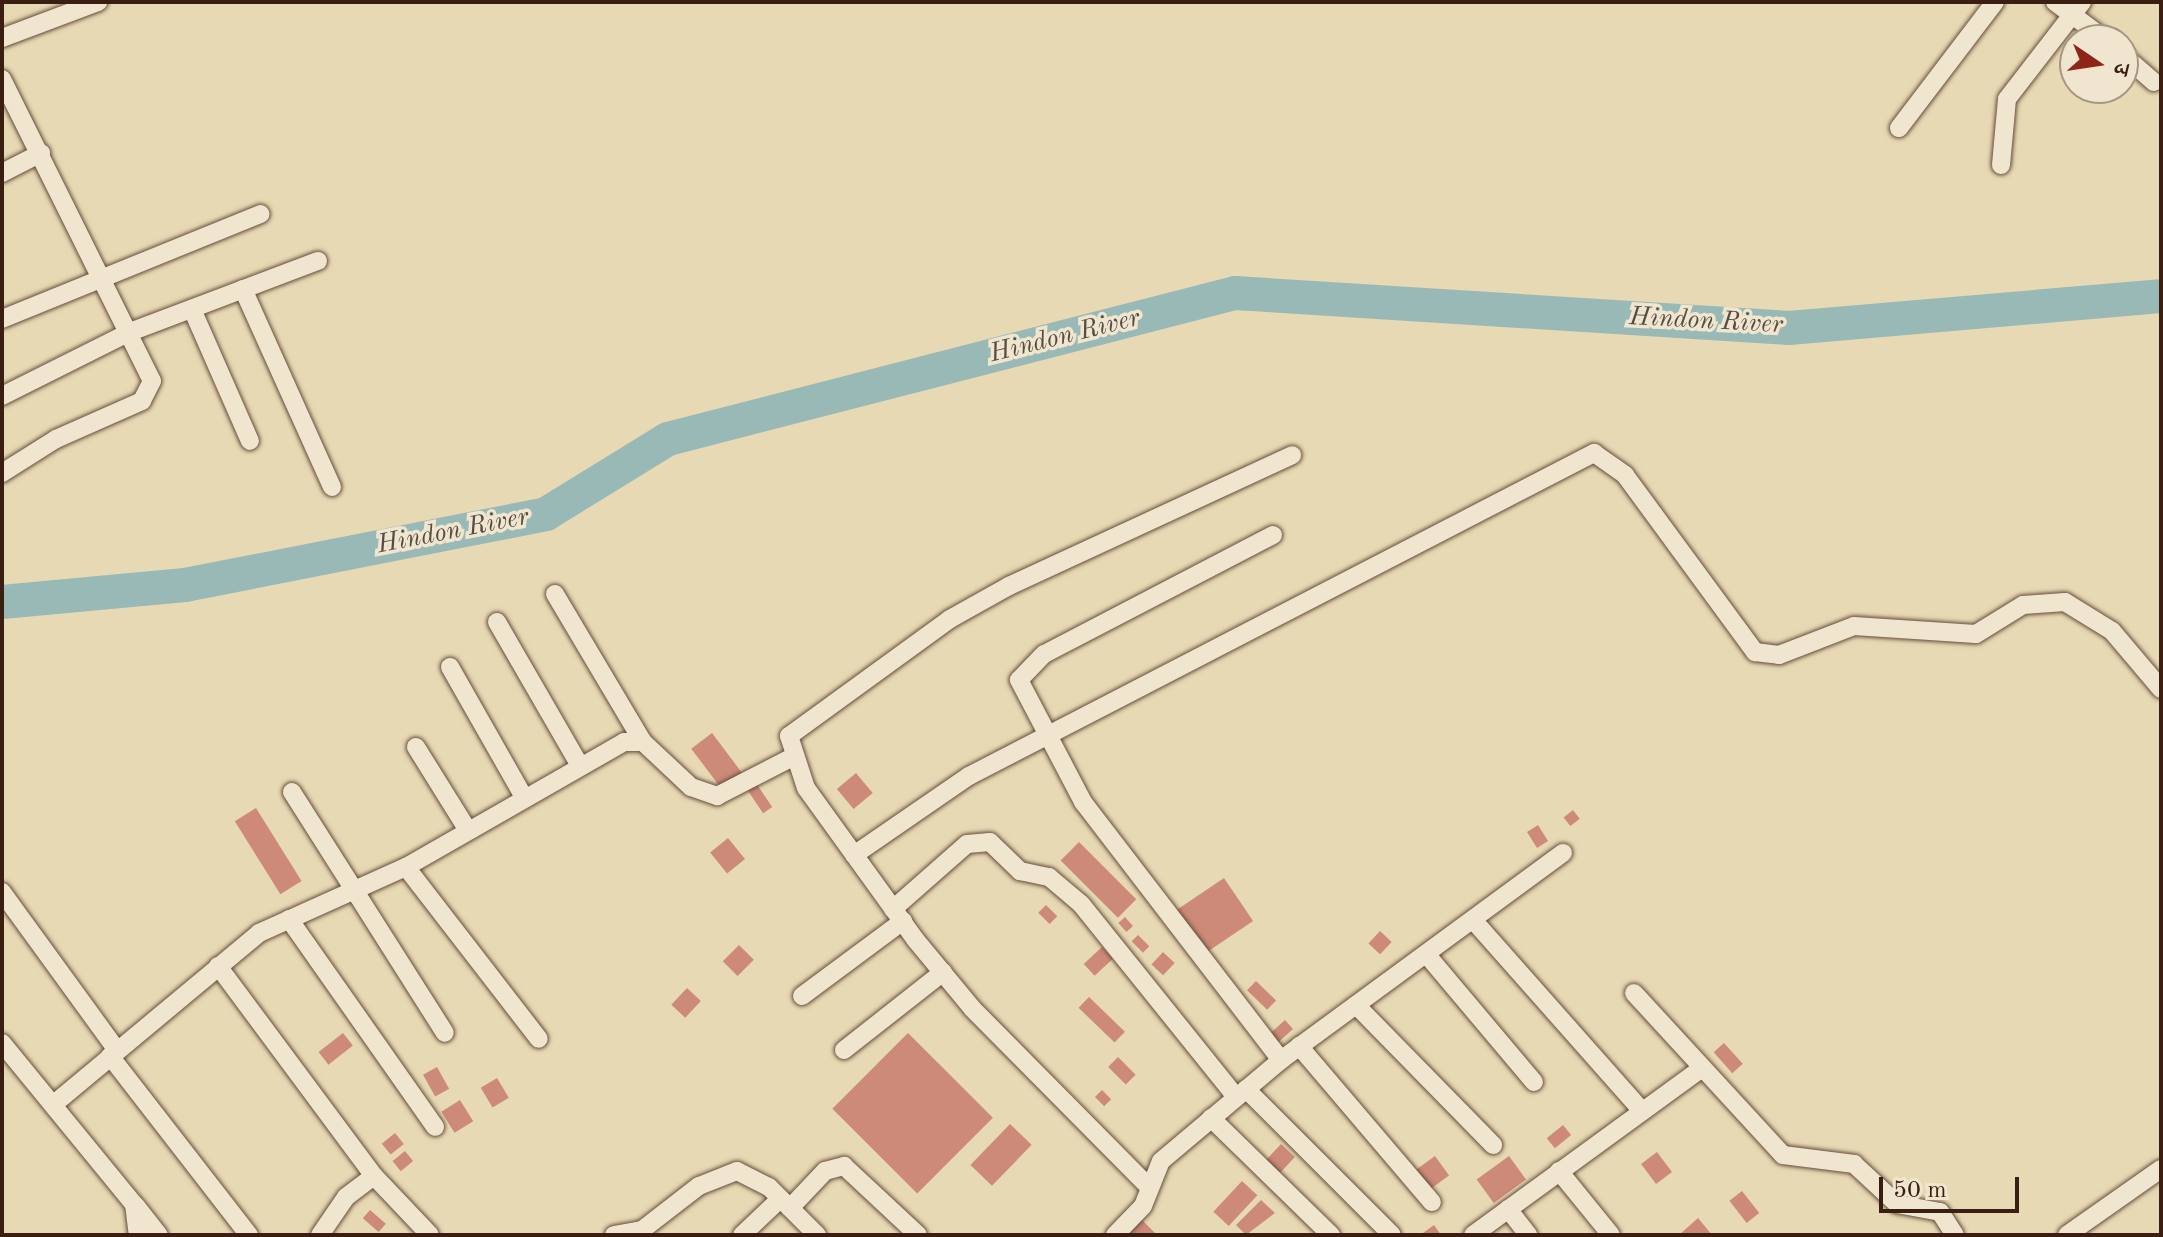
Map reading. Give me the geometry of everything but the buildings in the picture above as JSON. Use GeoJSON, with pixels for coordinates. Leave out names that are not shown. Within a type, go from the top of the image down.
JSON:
{"type":"FeatureCollection","features":[{"type":"Feature","properties":{"kind":"street"},"geometry":{"type":"LineString","coordinates":[[2,38],[98,2]]}},
{"type":"Feature","properties":{"kind":"street"},"geometry":{"type":"LineString","coordinates":[[1899,128],[1995,2]]}},
{"type":"Feature","properties":{"kind":"street"},"geometry":{"type":"LineString","coordinates":[[2055,2],[2078,8],[2092,24]]}},
{"type":"Feature","properties":{"kind":"street"},"geometry":{"type":"LineString","coordinates":[[2001,165],[2007,99],[2078,8]]}},
{"type":"Feature","properties":{"kind":"street"},"geometry":{"type":"LineString","coordinates":[[2139,69],[2154,82]]}},
{"type":"Feature","properties":{"kind":"street"},"geometry":{"type":"LineString","coordinates":[[2,79],[130,332],[150,393],[2,473]]}},
{"type":"Feature","properties":{"kind":"street"},"geometry":{"type":"LineString","coordinates":[[2,173],[41,153]]}},
{"type":"Feature","properties":{"kind":"street"},"geometry":{"type":"LineString","coordinates":[[2,319],[102,274],[260,214]]}},
{"type":"Feature","properties":{"kind":"street"},"geometry":{"type":"LineString","coordinates":[[2,396],[130,332],[318,261]]}},
{"type":"Feature","properties":{"kind":"street"},"geometry":{"type":"LineString","coordinates":[[243,289],[332,487]]}},
{"type":"Feature","properties":{"kind":"street"},"geometry":{"type":"LineString","coordinates":[[192,309],[250,441]]}},
{"type":"Feature","properties":{"kind":"street"},"geometry":{"type":"LineString","coordinates":[[854,855],[890,824],[1046,734],[1594,453],[1625,475],[1755,652],[1779,655],[1854,626],[1976,634],[2023,605],[2065,602],[2112,631],[2161,689]]}},
{"type":"Feature","properties":{"kind":"street"},"geometry":{"type":"LineString","coordinates":[[1148,1186],[943,972],[854,855],[791,758],[789,736],[950,619],[1076,552],[1292,455]]}},
{"type":"Feature","properties":{"kind":"street"},"geometry":{"type":"LineString","coordinates":[[1273,535],[1025,671],[1021,689],[1083,802],[1281,1060]]}},
{"type":"Feature","properties":{"kind":"street"},"geometry":{"type":"LineString","coordinates":[[555,594],[643,742],[691,787],[717,796],[791,758]]}},
{"type":"Feature","properties":{"kind":"street"},"geometry":{"type":"LineString","coordinates":[[497,622],[580,766]]}},
{"type":"Feature","properties":{"kind":"street"},"geometry":{"type":"LineString","coordinates":[[450,667],[524,797]]}},
{"type":"Feature","properties":{"kind":"street"},"geometry":{"type":"LineString","coordinates":[[54,1104],[218,966],[289,919],[406,867],[467,829],[624,742],[643,742]]}},
{"type":"Feature","properties":{"kind":"street"},"geometry":{"type":"LineString","coordinates":[[416,747],[467,829]]}},
{"type":"Feature","properties":{"kind":"street"},"geometry":{"type":"LineString","coordinates":[[292,792],[351,894],[445,1033]]}},
{"type":"Feature","properties":{"kind":"street"},"geometry":{"type":"LineString","coordinates":[[802,996],[898,915],[967,844],[990,842],[1020,871],[1049,877],[1081,904],[1241,1093],[1392,1235]]}},
{"type":"Feature","properties":{"kind":"street"},"geometry":{"type":"LineString","coordinates":[[1115,1235],[1143,1206],[1148,1186],[1161,1161],[1211,1118],[1299,1046],[1563,853]]}},
{"type":"Feature","properties":{"kind":"street"},"geometry":{"type":"LineString","coordinates":[[406,867],[539,1039]]}},
{"type":"Feature","properties":{"kind":"street"},"geometry":{"type":"LineString","coordinates":[[2,892],[114,1053],[249,1235]]}},
{"type":"Feature","properties":{"kind":"street"},"geometry":{"type":"LineString","coordinates":[[289,919],[435,1127]]}},
{"type":"Feature","properties":{"kind":"street"},"geometry":{"type":"LineString","coordinates":[[1474,921],[1642,1111]]}},
{"type":"Feature","properties":{"kind":"street"},"geometry":{"type":"LineString","coordinates":[[1427,955],[1534,1082]]}},
{"type":"Feature","properties":{"kind":"street"},"geometry":{"type":"LineString","coordinates":[[218,966],[374,1176],[430,1235]]}},
{"type":"Feature","properties":{"kind":"street"},"geometry":{"type":"LineString","coordinates":[[844,1050],[943,972]]}},
{"type":"Feature","properties":{"kind":"street"},"geometry":{"type":"LineString","coordinates":[[1634,993],[1699,1070],[1783,1155],[1854,1164],[1897,1204],[1940,1212],[1955,1235]]}},
{"type":"Feature","properties":{"kind":"street"},"geometry":{"type":"LineString","coordinates":[[1356,1005],[1493,1145]]}},
{"type":"Feature","properties":{"kind":"street"},"geometry":{"type":"LineString","coordinates":[[2,1043],[159,1235]]}},
{"type":"Feature","properties":{"kind":"street"},"geometry":{"type":"LineString","coordinates":[[1299,1046],[1432,1202]]}},
{"type":"Feature","properties":{"kind":"street"},"geometry":{"type":"LineString","coordinates":[[1473,1235],[1699,1070]]}},
{"type":"Feature","properties":{"kind":"street"},"geometry":{"type":"LineString","coordinates":[[1211,1118],[1331,1235]]}},
{"type":"Feature","properties":{"kind":"street"},"geometry":{"type":"LineString","coordinates":[[742,1235],[825,1171],[844,1166],[918,1235]]}},
{"type":"Feature","properties":{"kind":"street"},"geometry":{"type":"LineString","coordinates":[[2067,1235],[2087,1229],[2161,1169]]}},
{"type":"Feature","properties":{"kind":"street"},"geometry":{"type":"LineString","coordinates":[[1559,1171],[1611,1235]]}},
{"type":"Feature","properties":{"kind":"street"},"geometry":{"type":"LineString","coordinates":[[614,1235],[661,1219],[722,1172],[753,1176],[817,1235]]}},
{"type":"Feature","properties":{"kind":"street"},"geometry":{"type":"LineString","coordinates":[[332,1232],[346,1197],[374,1176]]}},
{"type":"Feature","properties":{"kind":"street"},"geometry":{"type":"LineString","coordinates":[[134,1204],[138,1235]]}},
{"type":"Feature","properties":{"kind":"street"},"geometry":{"type":"LineString","coordinates":[[1508,1209],[1528,1235]]}},
{"type":"Feature","properties":{"kind":"waterway","name":"Hindon River"},"geometry":{"type":"LineString","coordinates":[[2,602],[185,585],[546,514],[668,439],[1235,293],[1789,328],[2161,296]]}}]}
